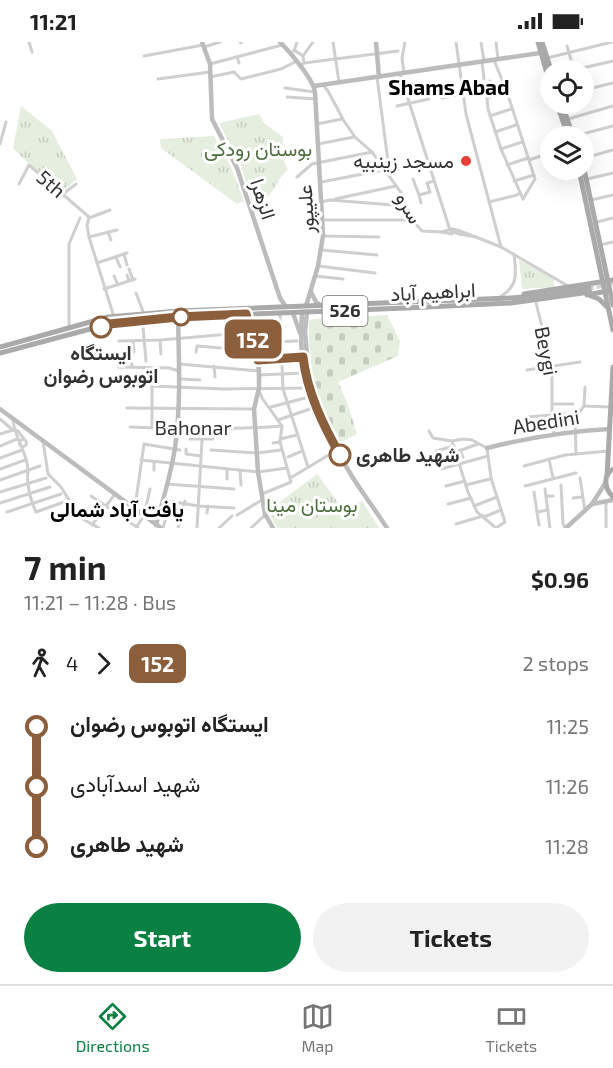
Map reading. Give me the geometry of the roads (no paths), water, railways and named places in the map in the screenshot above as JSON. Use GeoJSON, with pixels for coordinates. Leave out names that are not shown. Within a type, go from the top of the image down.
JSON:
{"type":"FeatureCollection","features":[{"type":"Feature","properties":{"kind":"main road"},"geometry":{"type":"LineString","coordinates":[[538,42],[542,60]]}},
{"type":"Feature","properties":{"kind":"main road"},"geometry":{"type":"LineString","coordinates":[[543,42],[546,58]]}},
{"type":"Feature","properties":{"kind":"main road"},"geometry":{"type":"LineString","coordinates":[[565,114],[570,126]]}},
{"type":"Feature","properties":{"kind":"main road"},"geometry":{"type":"LineString","coordinates":[[582,180],[609,281],[613,330]]}},
{"type":"Feature","properties":{"kind":"main road"},"geometry":{"type":"LineString","coordinates":[[586,180],[602,260],[613,271]]}},
{"type":"Feature","properties":{"kind":"main road","name":"ابراهیم آباد"},"geometry":{"type":"LineString","coordinates":[[511,300],[529,293],[609,281]]}},
{"type":"Feature","properties":{"kind":"main road"},"geometry":{"type":"LineString","coordinates":[[594,283],[599,286],[597,293]]}},
{"type":"Feature","properties":{"kind":"main road","name":"ابراهیم آباد"},"geometry":{"type":"LineString","coordinates":[[0,353],[109,324],[274,307],[305,310],[511,300],[610,290]]}},
{"type":"Feature","properties":{"kind":"main road"},"geometry":{"type":"LineString","coordinates":[[588,291],[611,307]]}},
{"type":"Feature","properties":{"kind":"main road","name":"ابراهیم آباد"},"geometry":{"type":"LineString","coordinates":[[0,347],[114,317],[144,314],[178,311],[245,311],[280,314],[293,313],[320,305],[380,306],[496,298],[521,304],[536,303],[588,291]]}},
{"type":"Feature","properties":{"kind":"main road"},"geometry":{"type":"LineString","coordinates":[[613,367],[606,479],[613,499]]}},
{"type":"Feature","properties":{"kind":"main road"},"geometry":{"type":"LineString","coordinates":[[606,479],[613,469]]}},
{"type":"Feature","properties":{"kind":"street"},"geometry":{"type":"LineString","coordinates":[[29,42],[32,52]]}},
{"type":"Feature","properties":{"kind":"street"},"geometry":{"type":"LineString","coordinates":[[144,56],[218,42]]}},
{"type":"Feature","properties":{"kind":"street"},"geometry":{"type":"LineString","coordinates":[[293,52],[297,42]]}},
{"type":"Feature","properties":{"kind":"street"},"geometry":{"type":"LineString","coordinates":[[300,64],[313,42]]}},
{"type":"Feature","properties":{"kind":"street"},"geometry":{"type":"LineString","coordinates":[[333,42],[339,83]]}},
{"type":"Feature","properties":{"kind":"street"},"geometry":{"type":"LineString","coordinates":[[376,42],[390,179]]}},
{"type":"Feature","properties":{"kind":"street"},"geometry":{"type":"LineString","coordinates":[[405,42],[402,74],[434,181],[454,234]]}},
{"type":"Feature","properties":{"kind":"street"},"geometry":{"type":"LineString","coordinates":[[456,42],[466,114],[501,247]]}},
{"type":"Feature","properties":{"kind":"street"},"geometry":{"type":"LineString","coordinates":[[481,42],[484,79]]}},
{"type":"Feature","properties":{"kind":"street"},"geometry":{"type":"LineString","coordinates":[[490,81],[487,98],[490,116],[507,165],[523,199],[534,177],[496,60],[496,42]]}},
{"type":"Feature","properties":{"kind":"street"},"geometry":{"type":"LineString","coordinates":[[546,58],[612,42]]}},
{"type":"Feature","properties":{"kind":"street"},"geometry":{"type":"LineString","coordinates":[[268,43],[270,49]]}},
{"type":"Feature","properties":{"kind":"street"},"geometry":{"type":"LineString","coordinates":[[210,64],[228,57],[246,55],[282,44],[303,56]]}},
{"type":"Feature","properties":{"kind":"street","name":"الزهرا"},"geometry":{"type":"LineString","coordinates":[[203,45],[210,64],[212,119],[237,168],[280,298],[286,307]]}},
{"type":"Feature","properties":{"kind":"street"},"geometry":{"type":"LineString","coordinates":[[261,45],[262,51]]}},
{"type":"Feature","properties":{"kind":"street"},"geometry":{"type":"LineString","coordinates":[[567,46],[571,60]]}},
{"type":"Feature","properties":{"kind":"street"},"geometry":{"type":"LineString","coordinates":[[245,49],[246,55]]}},
{"type":"Feature","properties":{"kind":"street"},"geometry":{"type":"LineString","coordinates":[[237,51],[239,63]]}},
{"type":"Feature","properties":{"kind":"street"},"geometry":{"type":"LineString","coordinates":[[158,79],[234,72],[241,79],[300,64],[398,51]]}},
{"type":"Feature","properties":{"kind":"street"},"geometry":{"type":"LineString","coordinates":[[293,52],[315,89]]}},
{"type":"Feature","properties":{"kind":"street"},"geometry":{"type":"LineString","coordinates":[[285,88],[315,89],[323,85],[540,53]]}},
{"type":"Feature","properties":{"kind":"street"},"geometry":{"type":"LineString","coordinates":[[594,65],[613,61]]}},
{"type":"Feature","properties":{"kind":"street"},"geometry":{"type":"LineString","coordinates":[[250,77],[252,82]]}},
{"type":"Feature","properties":{"kind":"street"},"geometry":{"type":"LineString","coordinates":[[594,88],[613,83]]}},
{"type":"Feature","properties":{"kind":"street","name":"سرو"},"geometry":{"type":"LineString","coordinates":[[323,85],[355,136],[372,152],[404,196],[407,212],[422,231],[454,234],[459,232]]}},
{"type":"Feature","properties":{"kind":"street","name":"علیپور"},"geometry":{"type":"LineString","coordinates":[[305,310],[318,266],[323,236],[315,89]]}},
{"type":"Feature","properties":{"kind":"street"},"geometry":{"type":"LineString","coordinates":[[487,98],[507,92]]}},
{"type":"Feature","properties":{"kind":"street"},"geometry":{"type":"LineString","coordinates":[[442,98],[463,94]]}},
{"type":"Feature","properties":{"kind":"street"},"geometry":{"type":"LineString","coordinates":[[287,97],[316,99]]}},
{"type":"Feature","properties":{"kind":"street"},"geometry":{"type":"LineString","coordinates":[[397,106],[429,99]]}},
{"type":"Feature","properties":{"kind":"street"},"geometry":{"type":"LineString","coordinates":[[567,119],[613,106]]}},
{"type":"Feature","properties":{"kind":"street"},"geometry":{"type":"LineString","coordinates":[[490,116],[512,109]]}},
{"type":"Feature","properties":{"kind":"street"},"geometry":{"type":"LineString","coordinates":[[317,124],[343,119]]}},
{"type":"Feature","properties":{"kind":"street"},"geometry":{"type":"LineString","coordinates":[[0,144],[6,122]]}},
{"type":"Feature","properties":{"kind":"street"},"geometry":{"type":"LineString","coordinates":[[495,132],[517,125]]}},
{"type":"Feature","properties":{"kind":"street"},"geometry":{"type":"LineString","coordinates":[[594,131],[613,126]]}},
{"type":"Feature","properties":{"kind":"street"},"geometry":{"type":"LineString","coordinates":[[318,144],[355,136]]}},
{"type":"Feature","properties":{"kind":"street"},"geometry":{"type":"LineString","coordinates":[[501,149],[523,142]]}},
{"type":"Feature","properties":{"kind":"street"},"geometry":{"type":"LineString","coordinates":[[594,155],[613,150]]}},
{"type":"Feature","properties":{"kind":"street"},"geometry":{"type":"LineString","coordinates":[[297,177],[312,164],[372,152]]}},
{"type":"Feature","properties":{"kind":"street"},"geometry":{"type":"LineString","coordinates":[[507,165],[540,156]]}},
{"type":"Feature","properties":{"kind":"street","name":"5th"},"geometry":{"type":"LineString","coordinates":[[19,184],[29,165],[89,218]]}},
{"type":"Feature","properties":{"kind":"street"},"geometry":{"type":"LineString","coordinates":[[319,183],[384,170]]}},
{"type":"Feature","properties":{"kind":"street"},"geometry":{"type":"LineString","coordinates":[[594,178],[613,173]]}},
{"type":"Feature","properties":{"kind":"street"},"geometry":{"type":"LineString","coordinates":[[514,181],[534,177]]}},
{"type":"Feature","properties":{"kind":"street"},"geometry":{"type":"LineString","coordinates":[[413,179],[421,203]]}},
{"type":"Feature","properties":{"kind":"street"},"geometry":{"type":"LineString","coordinates":[[419,195],[430,192],[427,183],[434,181]]}},
{"type":"Feature","properties":{"kind":"street"},"geometry":{"type":"LineString","coordinates":[[63,194],[76,184]]}},
{"type":"Feature","properties":{"kind":"street"},"geometry":{"type":"LineString","coordinates":[[321,202],[396,186]]}},
{"type":"Feature","properties":{"kind":"street"},"geometry":{"type":"LineString","coordinates":[[489,202],[520,193]]}},
{"type":"Feature","properties":{"kind":"street"},"geometry":{"type":"LineString","coordinates":[[590,200],[613,195]]}},
{"type":"Feature","properties":{"kind":"street"},"geometry":{"type":"LineString","coordinates":[[330,200],[406,206]]}},
{"type":"Feature","properties":{"kind":"street"},"geometry":{"type":"LineString","coordinates":[[110,210],[89,218],[87,225],[114,317]]}},
{"type":"Feature","properties":{"kind":"street"},"geometry":{"type":"LineString","coordinates":[[69,328],[69,244],[80,218]]}},
{"type":"Feature","properties":{"kind":"street"},"geometry":{"type":"LineString","coordinates":[[595,222],[613,218]]}},
{"type":"Feature","properties":{"kind":"street"},"geometry":{"type":"LineString","coordinates":[[322,220],[412,220]]}},
{"type":"Feature","properties":{"kind":"street"},"geometry":{"type":"LineString","coordinates":[[442,232],[452,229],[501,247],[570,287]]}},
{"type":"Feature","properties":{"kind":"street"},"geometry":{"type":"LineString","coordinates":[[89,237],[117,230]]}},
{"type":"Feature","properties":{"kind":"street"},"geometry":{"type":"LineString","coordinates":[[108,232],[111,240]]}},
{"type":"Feature","properties":{"kind":"street"},"geometry":{"type":"LineString","coordinates":[[323,236],[379,237]]}},
{"type":"Feature","properties":{"kind":"street"},"geometry":{"type":"LineString","coordinates":[[600,245],[613,242]]}},
{"type":"Feature","properties":{"kind":"street"},"geometry":{"type":"LineString","coordinates":[[321,250],[377,255]]}},
{"type":"Feature","properties":{"kind":"street"},"geometry":{"type":"LineString","coordinates":[[97,263],[125,254],[132,280]]}},
{"type":"Feature","properties":{"kind":"street"},"geometry":{"type":"LineString","coordinates":[[496,298],[507,292],[515,282],[514,254]]}},
{"type":"Feature","properties":{"kind":"street"},"geometry":{"type":"LineString","coordinates":[[116,257],[120,267]]}},
{"type":"Feature","properties":{"kind":"street"},"geometry":{"type":"LineString","coordinates":[[318,266],[375,273]]}},
{"type":"Feature","properties":{"kind":"street"},"geometry":{"type":"LineString","coordinates":[[127,275],[132,280]]}},
{"type":"Feature","properties":{"kind":"street"},"geometry":{"type":"LineString","coordinates":[[114,276],[118,285]]}},
{"type":"Feature","properties":{"kind":"street"},"geometry":{"type":"LineString","coordinates":[[315,276],[343,279]]}},
{"type":"Feature","properties":{"kind":"street"},"geometry":{"type":"LineString","coordinates":[[104,289],[132,280]]}},
{"type":"Feature","properties":{"kind":"street"},"geometry":{"type":"LineString","coordinates":[[311,292],[320,305]]}},
{"type":"Feature","properties":{"kind":"street"},"geometry":{"type":"LineString","coordinates":[[136,293],[144,314]]}},
{"type":"Feature","properties":{"kind":"street"},"geometry":{"type":"LineString","coordinates":[[274,307],[277,306],[280,298]]}},
{"type":"Feature","properties":{"kind":"street","name":"Beygi"},"geometry":{"type":"LineString","coordinates":[[536,303],[552,366],[554,434]]}},
{"type":"Feature","properties":{"kind":"street"},"geometry":{"type":"LineString","coordinates":[[299,340],[305,310]]}},
{"type":"Feature","properties":{"kind":"street"},"geometry":{"type":"LineString","coordinates":[[305,310],[308,367],[306,373]]}},
{"type":"Feature","properties":{"kind":"street"},"geometry":{"type":"LineString","coordinates":[[245,311],[258,360],[259,388],[254,409],[258,472],[265,514],[273,528]]}},
{"type":"Feature","properties":{"kind":"street"},"geometry":{"type":"LineString","coordinates":[[293,313],[309,388],[316,406],[352,477],[387,528]]}},
{"type":"Feature","properties":{"kind":"street"},"geometry":{"type":"LineString","coordinates":[[280,314],[283,389],[308,467]]}},
{"type":"Feature","properties":{"kind":"street"},"geometry":{"type":"LineString","coordinates":[[160,527],[163,500],[177,449],[178,317]]}},
{"type":"Feature","properties":{"kind":"street"},"geometry":{"type":"LineString","coordinates":[[143,327],[146,362]]}},
{"type":"Feature","properties":{"kind":"street"},"geometry":{"type":"LineString","coordinates":[[119,341],[230,334],[251,335]]}},
{"type":"Feature","properties":{"kind":"street"},"geometry":{"type":"LineString","coordinates":[[230,334],[232,341]]}},
{"type":"Feature","properties":{"kind":"street"},"geometry":{"type":"LineString","coordinates":[[160,340],[161,354]]}},
{"type":"Feature","properties":{"kind":"street"},"geometry":{"type":"LineString","coordinates":[[255,343],[299,340]]}},
{"type":"Feature","properties":{"kind":"street"},"geometry":{"type":"LineString","coordinates":[[133,341],[134,352]]}},
{"type":"Feature","properties":{"kind":"street"},"geometry":{"type":"LineString","coordinates":[[196,352],[197,346],[256,351]]}},
{"type":"Feature","properties":{"kind":"street"},"geometry":{"type":"LineString","coordinates":[[230,349],[230,355]]}},
{"type":"Feature","properties":{"kind":"street"},"geometry":{"type":"LineString","coordinates":[[258,360],[303,357]]}},
{"type":"Feature","properties":{"kind":"street"},"geometry":{"type":"LineString","coordinates":[[120,358],[134,358],[132,367]]}},
{"type":"Feature","properties":{"kind":"street"},"geometry":{"type":"LineString","coordinates":[[527,370],[580,362]]}},
{"type":"Feature","properties":{"kind":"street"},"geometry":{"type":"LineString","coordinates":[[179,364],[282,375],[306,373]]}},
{"type":"Feature","properties":{"kind":"street"},"geometry":{"type":"LineString","coordinates":[[214,366],[215,377]]}},
{"type":"Feature","properties":{"kind":"street"},"geometry":{"type":"LineString","coordinates":[[119,367],[169,368],[179,371]]}},
{"type":"Feature","properties":{"kind":"street"},"geometry":{"type":"LineString","coordinates":[[152,368],[152,428]]}},
{"type":"Feature","properties":{"kind":"street"},"geometry":{"type":"LineString","coordinates":[[179,379],[200,380]]}},
{"type":"Feature","properties":{"kind":"street"},"geometry":{"type":"LineString","coordinates":[[152,386],[224,389],[309,388]]}},
{"type":"Feature","properties":{"kind":"street"},"geometry":{"type":"LineString","coordinates":[[576,454],[575,418],[584,406],[585,387]]}},
{"type":"Feature","properties":{"kind":"street"},"geometry":{"type":"LineString","coordinates":[[237,515],[262,497],[291,482],[281,450],[282,426],[262,398],[259,388]]}},
{"type":"Feature","properties":{"kind":"street"},"geometry":{"type":"LineString","coordinates":[[271,407],[305,398]]}},
{"type":"Feature","properties":{"kind":"street"},"geometry":{"type":"LineString","coordinates":[[552,404],[573,404]]}},
{"type":"Feature","properties":{"kind":"street"},"geometry":{"type":"LineString","coordinates":[[584,406],[611,407]]}},
{"type":"Feature","properties":{"kind":"street"},"geometry":{"type":"LineString","coordinates":[[127,408],[254,409]]}},
{"type":"Feature","properties":{"kind":"street"},"geometry":{"type":"LineString","coordinates":[[0,409],[160,527]]}},
{"type":"Feature","properties":{"kind":"street"},"geometry":{"type":"LineString","coordinates":[[277,420],[310,409]]}},
{"type":"Feature","properties":{"kind":"street"},"geometry":{"type":"LineString","coordinates":[[526,417],[567,414]]}},
{"type":"Feature","properties":{"kind":"street"},"geometry":{"type":"LineString","coordinates":[[13,419],[13,430],[28,470],[29,493],[36,512],[64,502]]}},
{"type":"Feature","properties":{"kind":"street"},"geometry":{"type":"LineString","coordinates":[[1,421],[18,431],[24,440],[20,441],[20,444]]}},
{"type":"Feature","properties":{"kind":"street","name":"Bahonar"},"geometry":{"type":"LineString","coordinates":[[130,427],[177,429],[282,426]]}},
{"type":"Feature","properties":{"kind":"street","name":"Abedini"},"geometry":{"type":"LineString","coordinates":[[487,448],[576,430],[610,429]]}},
{"type":"Feature","properties":{"kind":"street"},"geometry":{"type":"LineString","coordinates":[[0,434],[13,430]]}},
{"type":"Feature","properties":{"kind":"street"},"geometry":{"type":"LineString","coordinates":[[429,431],[433,438],[452,441],[471,440],[487,448],[491,478],[506,522],[496,528],[477,512],[474,506],[459,464],[458,451]]}},
{"type":"Feature","properties":{"kind":"street"},"geometry":{"type":"LineString","coordinates":[[273,443],[297,435]]}},
{"type":"Feature","properties":{"kind":"street"},"geometry":{"type":"LineString","coordinates":[[0,446],[17,439]]}},
{"type":"Feature","properties":{"kind":"street"},"geometry":{"type":"LineString","coordinates":[[190,440],[213,439]]}},
{"type":"Feature","properties":{"kind":"street"},"geometry":{"type":"LineString","coordinates":[[197,528],[202,440]]}},
{"type":"Feature","properties":{"kind":"street"},"geometry":{"type":"LineString","coordinates":[[43,441],[48,474],[61,487],[79,517],[99,528]]}},
{"type":"Feature","properties":{"kind":"street"},"geometry":{"type":"LineString","coordinates":[[452,441],[463,457]]}},
{"type":"Feature","properties":{"kind":"street"},"geometry":{"type":"LineString","coordinates":[[134,509],[144,444],[177,449]]}},
{"type":"Feature","properties":{"kind":"street"},"geometry":{"type":"LineString","coordinates":[[458,451],[478,444]]}},
{"type":"Feature","properties":{"kind":"street"},"geometry":{"type":"LineString","coordinates":[[436,451],[454,446]]}},
{"type":"Feature","properties":{"kind":"street"},"geometry":{"type":"LineString","coordinates":[[186,449],[186,454],[201,456]]}},
{"type":"Feature","properties":{"kind":"street"},"geometry":{"type":"LineString","coordinates":[[0,458],[22,450]]}},
{"type":"Feature","properties":{"kind":"street"},"geometry":{"type":"LineString","coordinates":[[211,450],[257,453],[281,450]]}},
{"type":"Feature","properties":{"kind":"street"},"geometry":{"type":"LineString","coordinates":[[292,477],[337,450]]}},
{"type":"Feature","properties":{"kind":"street"},"geometry":{"type":"LineString","coordinates":[[288,457],[302,451]]}},
{"type":"Feature","properties":{"kind":"street"},"geometry":{"type":"LineString","coordinates":[[524,466],[576,454],[608,451]]}},
{"type":"Feature","properties":{"kind":"street"},"geometry":{"type":"LineString","coordinates":[[441,469],[488,456]]}},
{"type":"Feature","properties":{"kind":"street"},"geometry":{"type":"LineString","coordinates":[[549,459],[553,479]]}},
{"type":"Feature","properties":{"kind":"street"},"geometry":{"type":"LineString","coordinates":[[0,469],[25,460]]}},
{"type":"Feature","properties":{"kind":"street"},"geometry":{"type":"LineString","coordinates":[[141,460],[201,467],[212,465],[258,472],[287,468]]}},
{"type":"Feature","properties":{"kind":"street"},"geometry":{"type":"LineString","coordinates":[[154,462],[154,470]]}},
{"type":"Feature","properties":{"kind":"street"},"geometry":{"type":"LineString","coordinates":[[0,480],[40,466]]}},
{"type":"Feature","properties":{"kind":"street"},"geometry":{"type":"LineString","coordinates":[[227,469],[227,479]]}},
{"type":"Feature","properties":{"kind":"street"},"geometry":{"type":"LineString","coordinates":[[240,471],[241,485]]}},
{"type":"Feature","properties":{"kind":"street"},"geometry":{"type":"LineString","coordinates":[[525,486],[576,473]]}},
{"type":"Feature","properties":{"kind":"street"},"geometry":{"type":"LineString","coordinates":[[0,492],[46,477]]}},
{"type":"Feature","properties":{"kind":"street"},"geometry":{"type":"LineString","coordinates":[[446,486],[491,478]]}},
{"type":"Feature","properties":{"kind":"street"},"geometry":{"type":"LineString","coordinates":[[579,478],[585,511]]}},
{"type":"Feature","properties":{"kind":"street"},"geometry":{"type":"LineString","coordinates":[[561,485],[563,524],[566,528],[592,504],[606,479]]}},
{"type":"Feature","properties":{"kind":"street"},"geometry":{"type":"LineString","coordinates":[[167,483],[234,489]]}},
{"type":"Feature","properties":{"kind":"street"},"geometry":{"type":"LineString","coordinates":[[0,503],[50,487]]}},
{"type":"Feature","properties":{"kind":"street"},"geometry":{"type":"LineString","coordinates":[[91,496],[137,528],[144,516],[150,489]]}},
{"type":"Feature","properties":{"kind":"street"},"geometry":{"type":"LineString","coordinates":[[545,489],[550,528]]}},
{"type":"Feature","properties":{"kind":"street"},"geometry":{"type":"LineString","coordinates":[[534,492],[539,525]]}},
{"type":"Feature","properties":{"kind":"street"},"geometry":{"type":"LineString","coordinates":[[7,512],[60,494]]}},
{"type":"Feature","properties":{"kind":"street"},"geometry":{"type":"LineString","coordinates":[[92,525],[115,494]]}},
{"type":"Feature","properties":{"kind":"street"},"geometry":{"type":"LineString","coordinates":[[546,496],[553,496]]}},
{"type":"Feature","properties":{"kind":"street"},"geometry":{"type":"LineString","coordinates":[[474,506],[497,497]]}},
{"type":"Feature","properties":{"kind":"street"},"geometry":{"type":"LineString","coordinates":[[573,498],[582,497]]}},
{"type":"Feature","properties":{"kind":"street"},"geometry":{"type":"LineString","coordinates":[[448,504],[471,498]]}},
{"type":"Feature","properties":{"kind":"street"},"geometry":{"type":"LineString","coordinates":[[592,504],[613,499]]}},
{"type":"Feature","properties":{"kind":"street"},"geometry":{"type":"LineString","coordinates":[[163,500],[198,506],[234,508]]}},
{"type":"Feature","properties":{"kind":"street"},"geometry":{"type":"LineString","coordinates":[[606,501],[606,528]]}},
{"type":"Feature","properties":{"kind":"street"},"geometry":{"type":"LineString","coordinates":[[178,528],[185,502]]}},
{"type":"Feature","properties":{"kind":"street"},"geometry":{"type":"LineString","coordinates":[[207,513],[208,506]]}},
{"type":"Feature","properties":{"kind":"street"},"geometry":{"type":"LineString","coordinates":[[176,510],[182,513]]}},
{"type":"Feature","properties":{"kind":"street"},"geometry":{"type":"LineString","coordinates":[[456,524],[501,510]]}},
{"type":"Feature","properties":{"kind":"street"},"geometry":{"type":"LineString","coordinates":[[537,512],[548,510]]}},
{"type":"Feature","properties":{"kind":"street"},"geometry":{"type":"LineString","coordinates":[[251,528],[265,514]]}},
{"type":"Feature","properties":{"kind":"street"},"geometry":{"type":"LineString","coordinates":[[219,528],[232,516]]}},
{"type":"Feature","properties":{"kind":"street"},"geometry":{"type":"LineString","coordinates":[[466,516],[472,526]]}},
{"type":"Feature","properties":{"kind":"street"},"geometry":{"type":"LineString","coordinates":[[160,527],[165,521]]}},
{"type":"Feature","properties":{"kind":"tunnel"},"geometry":{"type":"LineString","coordinates":[[589,288],[613,283]]}},
{"type":"Feature","properties":{"kind":"place","name":"مسجد زینبیه"},"geometry":{"type":"Point","coordinates":[466,161]}},
{"type":"Feature","properties":{"kind":"place","name":"ایستگاه اتوبوس رضوان"},"geometry":{"type":"Point","coordinates":[101,327]}},
{"type":"Feature","properties":{"kind":"place","name":"شهید طاهری"},"geometry":{"type":"Point","coordinates":[340,455]}},
{"type":"Feature","properties":{"kind":"district","name":"Shams Abad"},"geometry":{"type":"Point","coordinates":[449,88]}},
{"type":"Feature","properties":{"kind":"district","name":"یافت آباد شمالی"},"geometry":{"type":"Point","coordinates":[117,510]}},
{"type":"Feature","properties":{"kind":"park label","name":"بوستان رودکی"},"geometry":{"type":"Point","coordinates":[258,149]}},
{"type":"Feature","properties":{"kind":"park label","name":"بوستان مینا"},"geometry":{"type":"Point","coordinates":[312,505]}}]}
